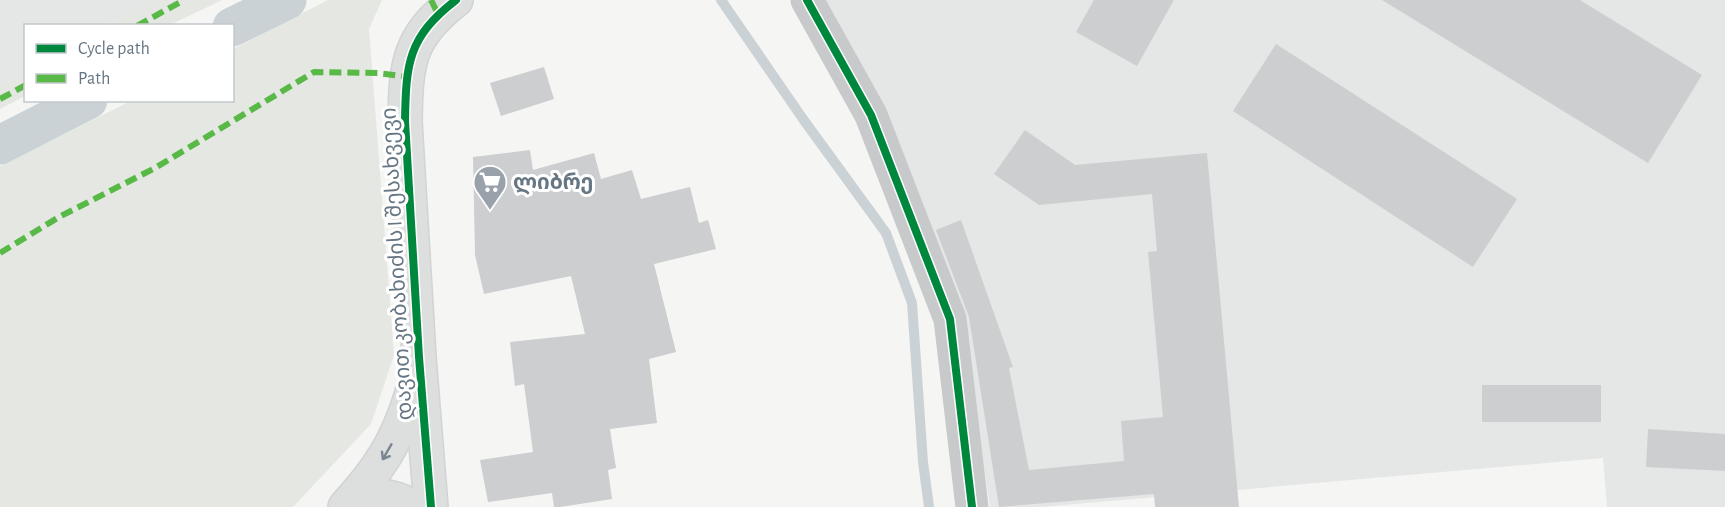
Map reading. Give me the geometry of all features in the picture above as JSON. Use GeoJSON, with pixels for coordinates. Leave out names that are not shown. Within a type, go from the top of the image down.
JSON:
{"type":"FeatureCollection","features":[{"type":"Feature","properties":{"kind":"street","name":"დავით კობახიძის I შესახვევი"},"geometry":{"type":"LineString","coordinates":[[431,507],[419,357],[405,121],[406,89],[412,53],[423,32],[438,14],[456,0]]}},
{"type":"Feature","properties":{"kind":"street"},"geometry":{"type":"LineString","coordinates":[[807,0],[870,115],[950,319],[972,507]]}},
{"type":"Feature","properties":{"kind":"street","name":"დავით კობახიძის I შესახვევი"},"geometry":{"type":"LineString","coordinates":[[346,507],[381,463],[396,437],[408,407],[419,357]]}},
{"type":"Feature","properties":{"kind":"street"},"geometry":{"type":"LineString","coordinates":[[346,507],[360,500],[377,496],[395,498],[413,507]]}},
{"type":"Feature","properties":{"kind":"shaded area"},"geometry":{"type":"Polygon","coordinates":[[[0,0],[153,0],[110,24],[24,24],[24,73],[0,86],[0,0]]]}},
{"type":"Feature","properties":{"kind":"shaded area"},"geometry":{"type":"Polygon","coordinates":[[[153,0],[222,0],[172,24],[110,24],[153,0]]]}},
{"type":"Feature","properties":{"kind":"shaded area"},"geometry":{"type":"Polygon","coordinates":[[[328,0],[382,0],[369,29],[394,355],[371,424],[293,507],[0,507],[0,166],[129,102],[234,102],[234,48],[328,0]]]}},
{"type":"Feature","properties":{"kind":"shaded area"},"geometry":{"type":"Polygon","coordinates":[[[825,0],[1725,0],[1725,507],[1607,507],[1603,458],[1042,507],[990,507],[963,331],[825,0]]]}},
{"type":"Feature","properties":{"kind":"shaded area"},"geometry":{"type":"Polygon","coordinates":[[[24,73],[24,97],[0,109],[0,86],[24,73]]]}},
{"type":"Feature","properties":{"kind":"building"},"geometry":{"type":"Polygon","coordinates":[[[1094,0],[1174,0],[1137,66],[1076,32],[1094,0]]]}},
{"type":"Feature","properties":{"kind":"building"},"geometry":{"type":"Polygon","coordinates":[[[1382,0],[1580,0],[1702,75],[1648,163],[1382,0]]]}},
{"type":"Feature","properties":{"kind":"building"},"geometry":{"type":"Polygon","coordinates":[[[1276,44],[1517,199],[1473,267],[1233,111],[1276,44]]]}},
{"type":"Feature","properties":{"kind":"building"},"geometry":{"type":"Polygon","coordinates":[[[544,67],[554,99],[501,116],[490,83],[544,67]]]}},
{"type":"Feature","properties":{"kind":"building"},"geometry":{"type":"Polygon","coordinates":[[[1025,130],[1075,165],[1207,153],[1239,507],[1155,507],[1154,494],[999,507],[969,317],[936,230],[961,220],[1013,367],[1009,368],[1029,470],[1124,461],[1121,421],[1163,417],[1148,252],[1157,251],[1152,194],[1039,205],[994,174],[1025,130]]]}},
{"type":"Feature","properties":{"kind":"building"},"geometry":{"type":"Polygon","coordinates":[[[530,150],[533,170],[594,153],[601,179],[632,170],[641,199],[690,187],[699,223],[708,220],[716,249],[654,264],[676,352],[649,359],[657,423],[610,429],[616,468],[608,470],[612,499],[554,507],[552,493],[488,502],[480,460],[533,452],[524,384],[515,386],[510,342],[585,334],[571,276],[484,294],[475,255],[473,157],[530,150]]]}},
{"type":"Feature","properties":{"kind":"building"},"geometry":{"type":"Polygon","coordinates":[[[1482,385],[1601,385],[1601,422],[1482,422],[1482,385]]]}},
{"type":"Feature","properties":{"kind":"building"},"geometry":{"type":"Polygon","coordinates":[[[1648,429],[1725,434],[1725,471],[1646,467],[1648,429]]]}},
{"type":"Feature","properties":{"kind":"waterway"},"geometry":{"type":"LineString","coordinates":[[234,26],[287,0]]}},
{"type":"Feature","properties":{"kind":"waterway"},"geometry":{"type":"LineString","coordinates":[[721,0],[803,119],[886,233],[912,303],[923,462],[929,507]]}},
{"type":"Feature","properties":{"kind":"waterway"},"geometry":{"type":"LineString","coordinates":[[0,145],[84,102]]}},
{"type":"Feature","properties":{"kind":"marked path"},"geometry":{"type":"LineString","coordinates":[[141,24],[184,0]]}},
{"type":"Feature","properties":{"kind":"marked path"},"geometry":{"type":"LineString","coordinates":[[431,0],[438,14]]}},
{"type":"Feature","properties":{"kind":"marked path"},"geometry":{"type":"LineString","coordinates":[[0,253],[59,217],[155,168],[314,72],[378,73],[408,77]]}},
{"type":"Feature","properties":{"kind":"marked path"},"geometry":{"type":"LineString","coordinates":[[0,99],[24,86]]}},
{"type":"Feature","properties":{"kind":"cycle path"},"geometry":{"type":"LineString","coordinates":[[431,507],[419,357],[405,121],[407,83],[413,53],[428,26],[456,0]]}},
{"type":"Feature","properties":{"kind":"cycle path"},"geometry":{"type":"LineString","coordinates":[[807,0],[871,115],[950,319],[972,507]]}},
{"type":"Feature","properties":{"kind":"place","name":"ლიბრე"},"geometry":{"type":"Point","coordinates":[490,211]}}]}
